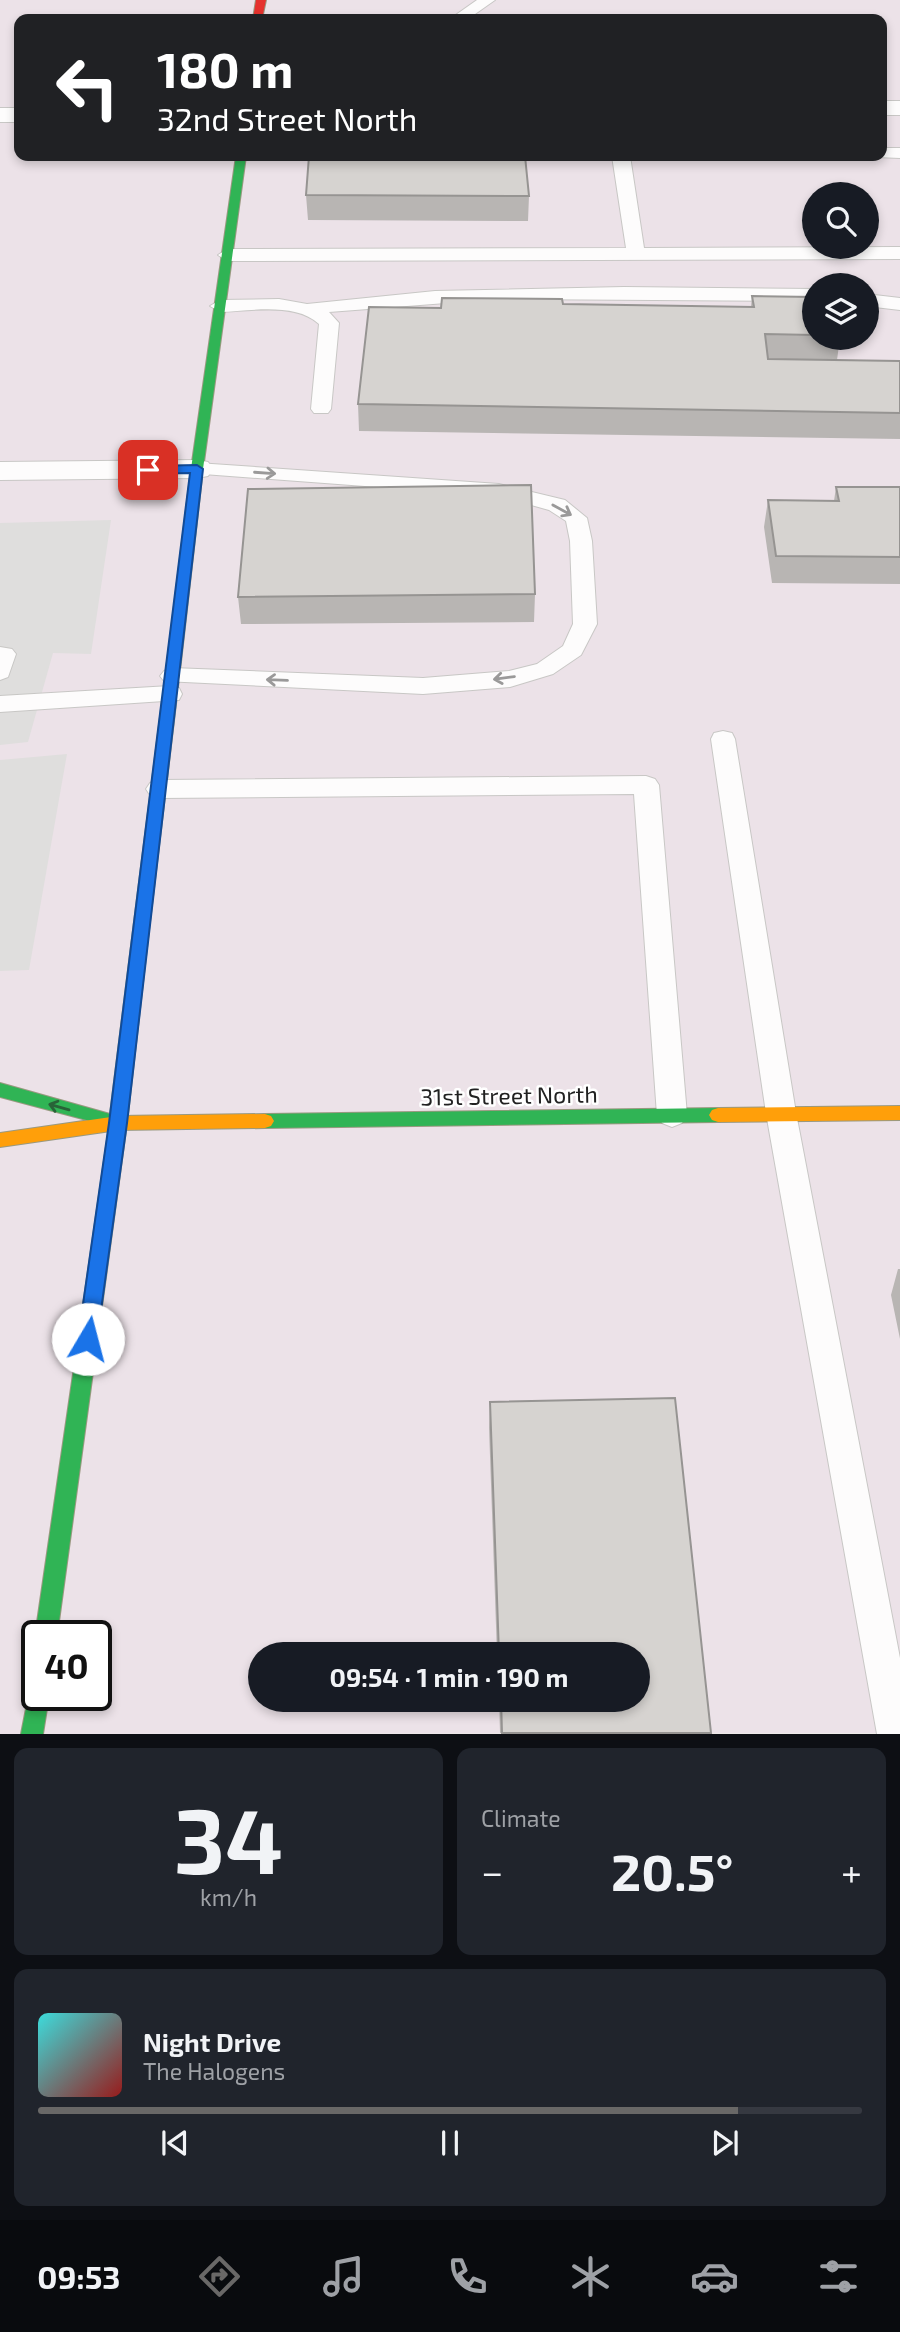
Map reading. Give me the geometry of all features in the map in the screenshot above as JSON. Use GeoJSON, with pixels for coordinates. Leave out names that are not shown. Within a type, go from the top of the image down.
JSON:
{"type":"FeatureCollection","features":[{"type":"Feature","properties":{"kind":"street"},"geometry":{"type":"LineString","coordinates":[[48,1620],[118,1123],[197,469],[240,161]]}},
{"type":"Feature","properties":{"kind":"street"},"geometry":{"type":"LineString","coordinates":[[0,471],[197,469]]}},
{"type":"Feature","properties":{"kind":"street","name":"31st Street North"},"geometry":{"type":"LineString","coordinates":[[0,1090],[118,1123]]}},
{"type":"Feature","properties":{"kind":"street","name":"31st Street North"},"geometry":{"type":"LineString","coordinates":[[0,1140],[118,1123],[900,1113]]}},
{"type":"Feature","properties":{"kind":"street"},"geometry":{"type":"LineString","coordinates":[[32,1734],[36,1711]]}},
{"type":"Feature","properties":{"kind":"lane"},"geometry":{"type":"LineString","coordinates":[[466,14],[487,0]]}},
{"type":"Feature","properties":{"kind":"lane"},"geometry":{"type":"LineString","coordinates":[[622,161],[636,253]]}},
{"type":"Feature","properties":{"kind":"lane"},"geometry":{"type":"LineString","coordinates":[[227,255],[900,253]]}},
{"type":"Feature","properties":{"kind":"lane"},"geometry":{"type":"LineString","coordinates":[[220,306],[309,309],[374,299],[497,293],[802,295]]}},
{"type":"Feature","properties":{"kind":"lane"},"geometry":{"type":"LineString","coordinates":[[879,302],[900,304]]}},
{"type":"Feature","properties":{"kind":"lane"},"geometry":{"type":"LineString","coordinates":[[309,309],[323,314],[329,323],[321,410]]}},
{"type":"Feature","properties":{"kind":"lane"},"geometry":{"type":"LineString","coordinates":[[0,704],[171,685],[423,686],[510,678],[545,669],[573,650],[585,624],[579,530],[576,518],[557,505],[499,489],[197,469]]}},
{"type":"Feature","properties":{"kind":"lane"},"geometry":{"type":"LineString","coordinates":[[0,654],[4,654],[0,672]]}},
{"type":"Feature","properties":{"kind":"lane"},"geometry":{"type":"LineString","coordinates":[[723,739],[781,1113],[895,1734]]}},
{"type":"Feature","properties":{"kind":"lane"},"geometry":{"type":"LineString","coordinates":[[159,789],[646,785],[672,1115]]}},
{"type":"Feature","properties":{"kind":"shaded area"},"geometry":{"type":"Polygon","coordinates":[[[0,0],[900,0],[900,1733],[0,1734],[0,0]]]}},
{"type":"Feature","properties":{"kind":"shaded area"},"geometry":{"type":"Polygon","coordinates":[[[111,520],[91,654],[53,653],[28,742],[0,745],[0,523],[111,520]]]}},
{"type":"Feature","properties":{"kind":"shaded area"},"geometry":{"type":"Polygon","coordinates":[[[67,754],[29,970],[0,971],[0,760],[67,754]]]}},
{"type":"Feature","properties":{"kind":"building"},"geometry":{"type":"Polygon","coordinates":[[[309,161],[526,161],[529,196],[306,195],[309,161]]]}},
{"type":"Feature","properties":{"kind":"building"},"geometry":{"type":"Polygon","coordinates":[[[752,296],[802,297],[802,335],[765,334],[768,359],[900,361],[900,413],[358,404],[369,307],[441,308],[442,298],[562,299],[563,304],[754,307],[752,296]]]}},
{"type":"Feature","properties":{"kind":"building"},"geometry":{"type":"Polygon","coordinates":[[[531,485],[535,594],[238,597],[248,489],[531,485]]]}},
{"type":"Feature","properties":{"kind":"building"},"geometry":{"type":"Polygon","coordinates":[[[836,487],[900,487],[900,557],[776,556],[768,500],[839,501],[836,487]]]}},
{"type":"Feature","properties":{"kind":"building"},"geometry":{"type":"Polygon","coordinates":[[[675,1398],[711,1733],[502,1733],[501,1712],[650,1712],[650,1642],[499,1642],[490,1402],[675,1398]]]}},
{"type":"Feature","properties":{"kind":"traffic: fast"},"geometry":{"type":"LineString","coordinates":[[174,662],[197,469],[240,161]]}},
{"type":"Feature","properties":{"kind":"traffic: fast"},"geometry":{"type":"LineString","coordinates":[[48,1620],[118,1123],[141,930]]}},
{"type":"Feature","properties":{"kind":"traffic: fast"},"geometry":{"type":"LineString","coordinates":[[0,1090],[106,1120]]}},
{"type":"Feature","properties":{"kind":"traffic: fast"},"geometry":{"type":"LineString","coordinates":[[265,1121],[718,1115]]}},
{"type":"Feature","properties":{"kind":"traffic: fast"},"geometry":{"type":"LineString","coordinates":[[32,1734],[36,1711]]}},
{"type":"Feature","properties":{"kind":"traffic: slow"},"geometry":{"type":"LineString","coordinates":[[141,930],[174,662]]}},
{"type":"Feature","properties":{"kind":"traffic: slow"},"geometry":{"type":"LineString","coordinates":[[718,1115],[900,1113]]}},
{"type":"Feature","properties":{"kind":"traffic: slow"},"geometry":{"type":"LineString","coordinates":[[0,1140],[118,1123],[265,1121]]}},
{"type":"Feature","properties":{"kind":"traffic: jam"},"geometry":{"type":"LineString","coordinates":[[259,14],[261,0]]}},
{"type":"Feature","properties":{"kind":"route"},"geometry":{"type":"LineString","coordinates":[[88,1339],[118,1123],[197,469],[148,470]]}}]}
